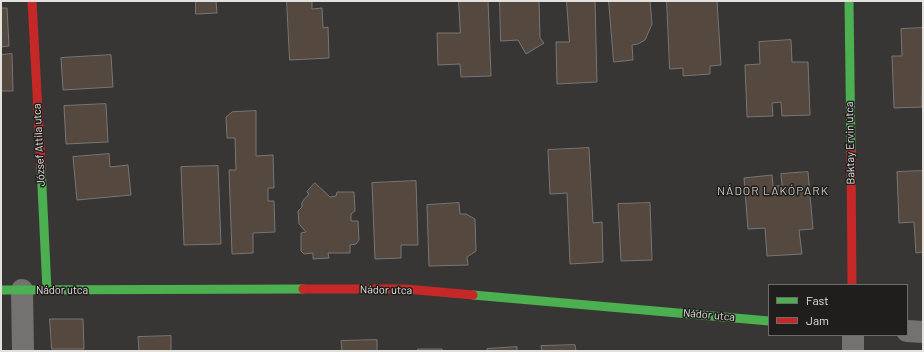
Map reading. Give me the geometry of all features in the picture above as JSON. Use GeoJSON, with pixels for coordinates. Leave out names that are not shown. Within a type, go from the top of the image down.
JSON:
{"type":"FeatureCollection","features":[{"type":"Feature","properties":{"kind":"street","name":"József Attila utca"},"geometry":{"type":"LineString","coordinates":[[32,1],[47,290]]}},
{"type":"Feature","properties":{"kind":"street","name":"Baktay Ervin utca"},"geometry":{"type":"LineString","coordinates":[[849,1],[852,284]]}},
{"type":"Feature","properties":{"kind":"street","name":"Nádor utca"},"geometry":{"type":"LineString","coordinates":[[12,290],[406,289],[768,320]]}},
{"type":"Feature","properties":{"kind":"street"},"geometry":{"type":"LineString","coordinates":[[12,290],[23,351]]}},
{"type":"Feature","properties":{"kind":"street"},"geometry":{"type":"LineString","coordinates":[[908,331],[923,332]]}},
{"type":"Feature","properties":{"kind":"street"},"geometry":{"type":"LineString","coordinates":[[853,336],[853,351]]}},
{"type":"Feature","properties":{"kind":"building"},"geometry":{"type":"Polygon","coordinates":[[[196,1],[216,1],[217,13],[196,14],[196,1]]]}},
{"type":"Feature","properties":{"kind":"building"},"geometry":{"type":"Polygon","coordinates":[[[287,1],[312,1],[312,9],[322,8],[323,28],[328,27],[329,58],[290,60],[287,1]]]}},
{"type":"Feature","properties":{"kind":"building"},"geometry":{"type":"Polygon","coordinates":[[[459,1],[488,1],[491,76],[461,77],[460,64],[438,65],[437,33],[460,33],[459,1]]]}},
{"type":"Feature","properties":{"kind":"building"},"geometry":{"type":"Polygon","coordinates":[[[500,1],[539,1],[540,38],[544,43],[526,54],[518,40],[501,41],[500,1]]]}},
{"type":"Feature","properties":{"kind":"building"},"geometry":{"type":"Polygon","coordinates":[[[567,1],[595,1],[597,82],[557,84],[556,42],[569,42],[567,1]]]}},
{"type":"Feature","properties":{"kind":"building"},"geometry":{"type":"Polygon","coordinates":[[[609,1],[650,1],[652,24],[645,40],[638,44],[632,45],[633,60],[614,62],[609,1]]]}},
{"type":"Feature","properties":{"kind":"building"},"geometry":{"type":"Polygon","coordinates":[[[667,1],[717,1],[721,65],[710,66],[710,74],[683,76],[683,68],[670,69],[667,1]]]}},
{"type":"Feature","properties":{"kind":"building"},"geometry":{"type":"Polygon","coordinates":[[[1,8],[7,8],[9,46],[1,47],[1,8]]]}},
{"type":"Feature","properties":{"kind":"building"},"geometry":{"type":"Polygon","coordinates":[[[923,28],[922,107],[894,108],[892,56],[902,56],[901,29],[923,28]]]}},
{"type":"Feature","properties":{"kind":"building"},"geometry":{"type":"Polygon","coordinates":[[[791,40],[792,62],[808,62],[810,115],[782,116],[781,102],[772,103],[773,116],[747,117],[745,65],[760,64],[759,42],[791,40]]]}},
{"type":"Feature","properties":{"kind":"building"},"geometry":{"type":"Polygon","coordinates":[[[12,54],[13,91],[1,91],[1,55],[12,54]]]}},
{"type":"Feature","properties":{"kind":"building"},"geometry":{"type":"Polygon","coordinates":[[[111,55],[113,87],[63,90],[61,58],[111,55]]]}},
{"type":"Feature","properties":{"kind":"building"},"geometry":{"type":"Polygon","coordinates":[[[106,104],[108,142],[66,144],[64,106],[106,104]]]}},
{"type":"Feature","properties":{"kind":"building"},"geometry":{"type":"Polygon","coordinates":[[[256,111],[256,156],[273,155],[274,188],[268,188],[268,201],[274,201],[275,232],[253,233],[253,253],[232,254],[229,170],[236,170],[235,138],[227,138],[226,117],[232,112],[256,111]]]}},
{"type":"Feature","properties":{"kind":"building"},"geometry":{"type":"Polygon","coordinates":[[[589,148],[593,223],[602,222],[603,262],[570,264],[567,193],[550,194],[548,150],[589,148]]]}},
{"type":"Feature","properties":{"kind":"building"},"geometry":{"type":"Polygon","coordinates":[[[109,154],[110,167],[128,165],[131,195],[77,200],[73,157],[109,154]]]}},
{"type":"Feature","properties":{"kind":"building"},"geometry":{"type":"Polygon","coordinates":[[[218,166],[221,244],[184,245],[181,167],[218,166]]]}},
{"type":"Feature","properties":{"kind":"building"},"geometry":{"type":"Polygon","coordinates":[[[923,171],[923,252],[916,253],[914,222],[899,223],[897,172],[923,171]]]}},
{"type":"Feature","properties":{"kind":"building"},"geometry":{"type":"Polygon","coordinates":[[[808,172],[813,229],[799,230],[802,254],[767,256],[765,228],[748,229],[744,178],[772,175],[773,186],[782,186],[781,174],[808,172]]]}},
{"type":"Feature","properties":{"kind":"building"},"geometry":{"type":"Polygon","coordinates":[[[416,181],[418,245],[401,245],[401,258],[375,259],[372,183],[416,181]]]}},
{"type":"Feature","properties":{"kind":"building"},"geometry":{"type":"Polygon","coordinates":[[[315,183],[330,197],[336,196],[337,192],[354,192],[355,211],[351,214],[351,221],[358,221],[359,240],[356,244],[350,245],[350,253],[328,253],[329,258],[313,259],[313,253],[304,254],[301,251],[301,233],[306,232],[299,224],[298,211],[302,207],[302,202],[309,194],[307,192],[315,183]]]}},
{"type":"Feature","properties":{"kind":"building"},"geometry":{"type":"Polygon","coordinates":[[[459,203],[460,214],[466,214],[475,219],[476,251],[467,257],[468,265],[429,266],[427,205],[459,203]]]}},
{"type":"Feature","properties":{"kind":"building"},"geometry":{"type":"Polygon","coordinates":[[[650,203],[652,260],[621,261],[618,204],[650,203]]]}},
{"type":"Feature","properties":{"kind":"building"},"geometry":{"type":"Polygon","coordinates":[[[50,319],[83,319],[84,349],[52,349],[50,319]]]}},
{"type":"Feature","properties":{"kind":"building"},"geometry":{"type":"Polygon","coordinates":[[[171,336],[171,351],[139,351],[138,337],[171,336]]]}},
{"type":"Feature","properties":{"kind":"building"},"geometry":{"type":"Polygon","coordinates":[[[377,340],[377,351],[342,351],[341,341],[377,340]]]}},
{"type":"Feature","properties":{"kind":"building"},"geometry":{"type":"Polygon","coordinates":[[[575,345],[576,351],[542,351],[541,346],[575,345]]]}},
{"type":"Feature","properties":{"kind":"building"},"geometry":{"type":"Polygon","coordinates":[[[517,347],[517,351],[487,351],[487,349],[517,347]]]}},
{"type":"Feature","properties":{"kind":"building"},"geometry":{"type":"Polygon","coordinates":[[[418,349],[442,349],[442,351],[418,351],[418,349]]]}},
{"type":"Feature","properties":{"kind":"traffic: fast"},"geometry":{"type":"LineString","coordinates":[[849,1],[851,152]]}},
{"type":"Feature","properties":{"kind":"traffic: fast"},"geometry":{"type":"LineString","coordinates":[[41,166],[47,290]]}},
{"type":"Feature","properties":{"kind":"traffic: fast"},"geometry":{"type":"LineString","coordinates":[[1,290],[303,289]]}},
{"type":"Feature","properties":{"kind":"traffic: fast"},"geometry":{"type":"LineString","coordinates":[[473,295],[768,321]]}},
{"type":"Feature","properties":{"kind":"traffic: jam"},"geometry":{"type":"LineString","coordinates":[[32,1],[41,166]]}},
{"type":"Feature","properties":{"kind":"traffic: jam"},"geometry":{"type":"LineString","coordinates":[[851,152],[852,284]]}},
{"type":"Feature","properties":{"kind":"traffic: jam"},"geometry":{"type":"LineString","coordinates":[[303,289],[406,289],[473,295]]}},
{"type":"Feature","properties":{"kind":"district","name":"NÁDOR LAKÓPARK"},"geometry":{"type":"Point","coordinates":[773,191]}}]}
